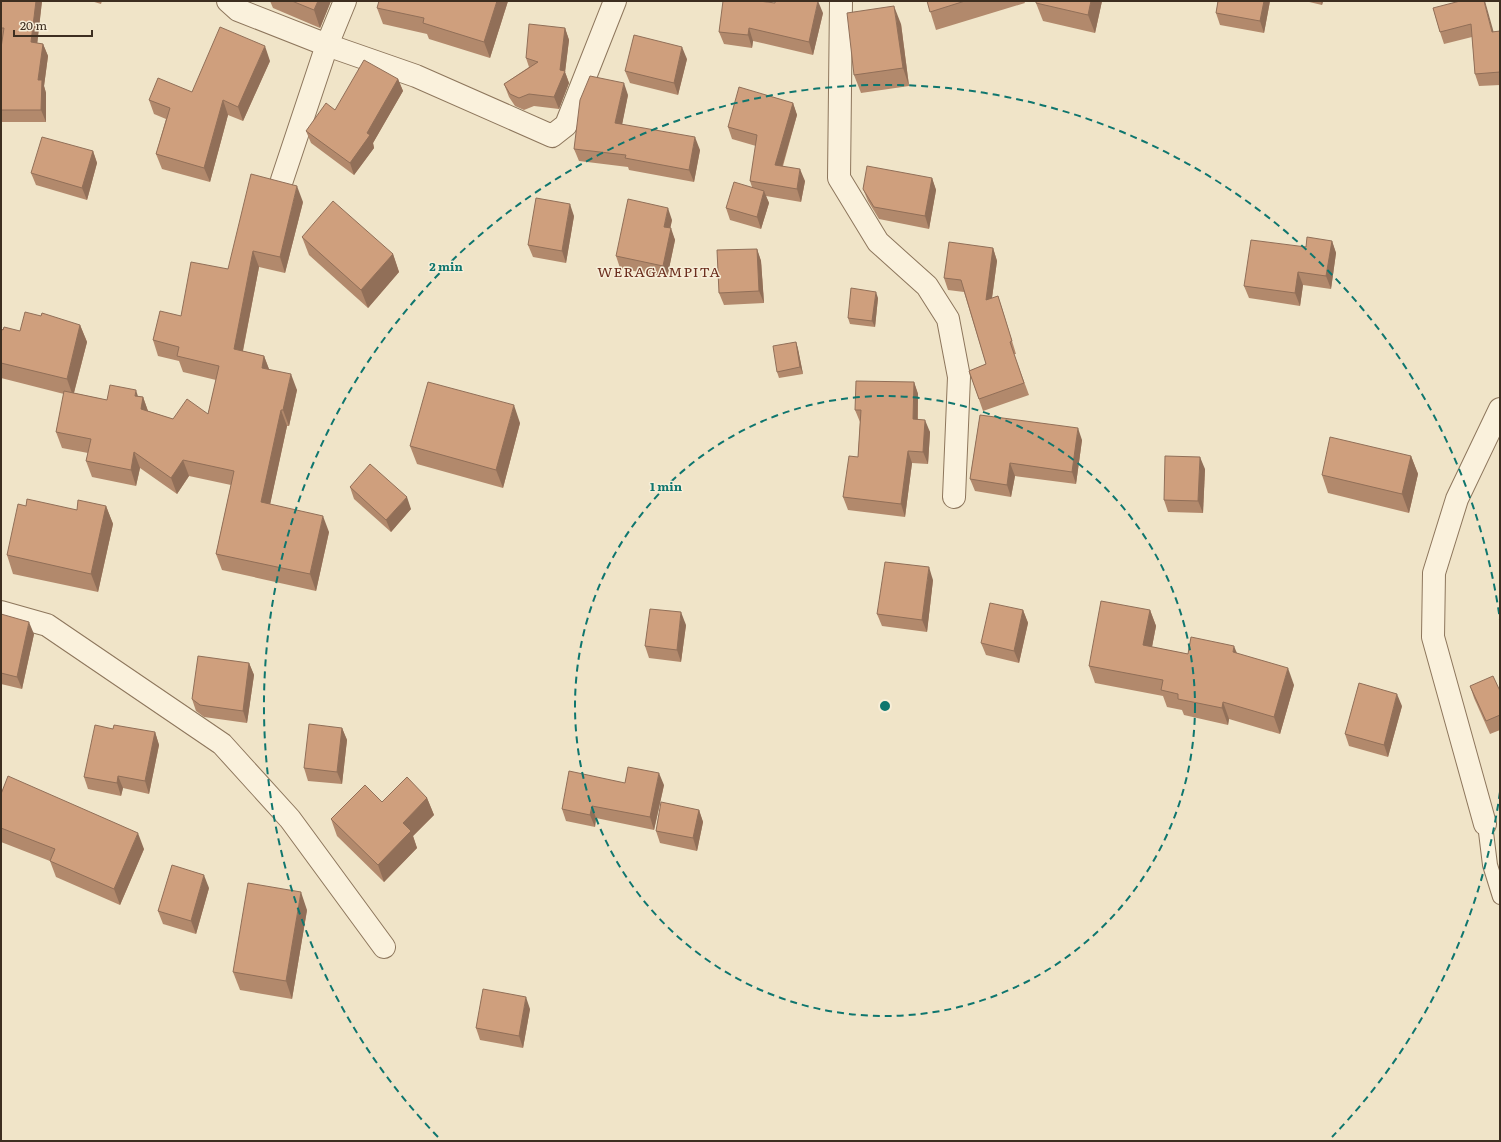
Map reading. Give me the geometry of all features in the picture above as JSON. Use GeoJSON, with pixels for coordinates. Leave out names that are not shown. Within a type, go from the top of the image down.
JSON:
{"type":"FeatureCollection","features":[{"type":"Feature","properties":{"kind":"street"},"geometry":{"type":"LineString","coordinates":[[228,1],[238,10],[327,45],[416,76],[552,136],[566,125],[615,1]]}},
{"type":"Feature","properties":{"kind":"street"},"geometry":{"type":"LineString","coordinates":[[282,180],[327,45],[345,1]]}},
{"type":"Feature","properties":{"kind":"street"},"geometry":{"type":"LineString","coordinates":[[841,1],[839,178],[878,242],[927,286],[948,319],[959,377],[954,497]]}},
{"type":"Feature","properties":{"kind":"street"},"geometry":{"type":"LineString","coordinates":[[1485,824],[1433,637],[1434,572],[1457,499],[1500,409]]}},
{"type":"Feature","properties":{"kind":"street"},"geometry":{"type":"LineString","coordinates":[[1,612],[47,625],[222,744],[290,819],[384,948]]}},
{"type":"Feature","properties":{"kind":"lane"},"geometry":{"type":"LineString","coordinates":[[1485,824],[1490,864],[1500,897]]}},
{"type":"Feature","properties":{"kind":"building"},"geometry":{"type":"Polygon","coordinates":[[[1,1],[36,1],[31,42],[43,44],[38,80],[42,80],[41,110],[1,110],[1,48],[4,28],[1,28],[1,1]]]}},
{"type":"Feature","properties":{"kind":"building"},"geometry":{"type":"Polygon","coordinates":[[[292,1],[318,1],[314,10],[292,1]]]}},
{"type":"Feature","properties":{"kind":"building"},"geometry":{"type":"Polygon","coordinates":[[[379,1],[497,1],[484,42],[423,23],[424,18],[377,8],[379,1]]]}},
{"type":"Feature","properties":{"kind":"building"},"geometry":{"type":"Polygon","coordinates":[[[723,1],[759,1],[775,3],[775,1],[818,1],[809,42],[749,28],[748,35],[719,32],[723,1]]]}},
{"type":"Feature","properties":{"kind":"building"},"geometry":{"type":"Polygon","coordinates":[[[927,1],[965,1],[930,12],[927,1]]]}},
{"type":"Feature","properties":{"kind":"building"},"geometry":{"type":"Polygon","coordinates":[[[1036,1],[1091,1],[1088,15],[1036,3],[1036,1]]]}},
{"type":"Feature","properties":{"kind":"building"},"geometry":{"type":"Polygon","coordinates":[[[1218,1],[1264,1],[1260,21],[1216,13],[1218,1]]]}},
{"type":"Feature","properties":{"kind":"building"},"geometry":{"type":"Polygon","coordinates":[[[1460,1],[1484,1],[1492,32],[1500,31],[1500,72],[1475,74],[1471,24],[1440,32],[1433,8],[1460,1]]]}},
{"type":"Feature","properties":{"kind":"building"},"geometry":{"type":"Polygon","coordinates":[[[894,6],[903,68],[854,75],[847,13],[894,6]]]}},
{"type":"Feature","properties":{"kind":"building"},"geometry":{"type":"Polygon","coordinates":[[[529,24],[565,28],[560,70],[565,71],[554,97],[529,94],[519,98],[510,94],[504,84],[538,62],[526,58],[529,24]]]}},
{"type":"Feature","properties":{"kind":"building"},"geometry":{"type":"Polygon","coordinates":[[[220,27],[265,46],[238,107],[223,100],[204,168],[156,154],[170,108],[149,100],[158,78],[192,92],[220,27]]]}},
{"type":"Feature","properties":{"kind":"building"},"geometry":{"type":"Polygon","coordinates":[[[634,35],[682,47],[674,83],[625,71],[634,35]]]}},
{"type":"Feature","properties":{"kind":"building"},"geometry":{"type":"Polygon","coordinates":[[[364,60],[398,79],[367,133],[370,135],[350,163],[306,131],[326,103],[335,110],[364,60]]]}},
{"type":"Feature","properties":{"kind":"building"},"geometry":{"type":"Polygon","coordinates":[[[590,76],[624,83],[615,123],[695,137],[689,170],[625,158],[626,155],[574,149],[580,100],[590,76]]]}},
{"type":"Feature","properties":{"kind":"building"},"geometry":{"type":"Polygon","coordinates":[[[739,87],[793,103],[775,165],[800,169],[797,189],[750,181],[757,135],[728,127],[739,87]]]}},
{"type":"Feature","properties":{"kind":"building"},"geometry":{"type":"Polygon","coordinates":[[[42,137],[93,151],[82,188],[31,173],[42,137]]]}},
{"type":"Feature","properties":{"kind":"building"},"geometry":{"type":"Polygon","coordinates":[[[867,166],[932,178],[925,216],[874,207],[863,189],[867,166]]]}},
{"type":"Feature","properties":{"kind":"building"},"geometry":{"type":"Polygon","coordinates":[[[251,174],[297,186],[280,257],[253,251],[234,349],[264,356],[262,368],[291,374],[283,410],[281,410],[261,502],[323,516],[310,574],[216,554],[234,471],[183,460],[171,478],[134,452],[131,470],[86,461],[91,439],[56,432],[64,391],[107,400],[110,385],[136,390],[135,396],[143,397],[141,409],[173,419],[187,399],[208,414],[219,366],[177,356],[179,347],[153,340],[160,311],[181,316],[191,262],[228,269],[251,174]]]}},
{"type":"Feature","properties":{"kind":"building"},"geometry":{"type":"Polygon","coordinates":[[[734,182],[764,191],[757,217],[726,208],[734,182]]]}},
{"type":"Feature","properties":{"kind":"building"},"geometry":{"type":"Polygon","coordinates":[[[536,198],[570,204],[562,251],[528,245],[536,198]]]}},
{"type":"Feature","properties":{"kind":"building"},"geometry":{"type":"Polygon","coordinates":[[[628,199],[668,208],[664,227],[671,228],[663,266],[616,256],[628,199]]]}},
{"type":"Feature","properties":{"kind":"building"},"geometry":{"type":"Polygon","coordinates":[[[333,201],[393,254],[361,290],[302,237],[333,201]]]}},
{"type":"Feature","properties":{"kind":"building"},"geometry":{"type":"Polygon","coordinates":[[[1307,237],[1332,241],[1326,276],[1298,272],[1295,293],[1244,286],[1251,240],[1306,247],[1307,237]]]}},
{"type":"Feature","properties":{"kind":"building"},"geometry":{"type":"Polygon","coordinates":[[[949,242],[993,248],[986,300],[998,296],[1012,341],[1010,342],[1024,383],[979,399],[969,371],[986,364],[961,280],[944,278],[949,242]]]}},
{"type":"Feature","properties":{"kind":"building"},"geometry":{"type":"Polygon","coordinates":[[[757,249],[759,291],[719,293],[717,250],[757,249]]]}},
{"type":"Feature","properties":{"kind":"building"},"geometry":{"type":"Polygon","coordinates":[[[851,288],[876,292],[872,321],[848,318],[851,288]]]}},
{"type":"Feature","properties":{"kind":"building"},"geometry":{"type":"Polygon","coordinates":[[[25,312],[41,316],[42,313],[80,325],[67,379],[1,363],[1,329],[3,330],[4,327],[20,331],[25,312]]]}},
{"type":"Feature","properties":{"kind":"building"},"geometry":{"type":"Polygon","coordinates":[[[796,342],[800,367],[777,372],[773,346],[796,342]]]}},
{"type":"Feature","properties":{"kind":"building"},"geometry":{"type":"Polygon","coordinates":[[[856,381],[914,382],[913,419],[925,420],[923,452],[908,451],[901,504],[843,497],[849,456],[858,457],[861,410],[855,410],[856,381]]]}},
{"type":"Feature","properties":{"kind":"building"},"geometry":{"type":"Polygon","coordinates":[[[428,382],[514,405],[496,470],[410,446],[428,382]]]}},
{"type":"Feature","properties":{"kind":"building"},"geometry":{"type":"Polygon","coordinates":[[[980,415],[1078,428],[1072,472],[1010,463],[1007,485],[970,479],[980,415]]]}},
{"type":"Feature","properties":{"kind":"building"},"geometry":{"type":"Polygon","coordinates":[[[1330,437],[1411,456],[1402,494],[1322,475],[1330,437]]]}},
{"type":"Feature","properties":{"kind":"building"},"geometry":{"type":"Polygon","coordinates":[[[1165,456],[1200,457],[1198,501],[1164,500],[1165,456]]]}},
{"type":"Feature","properties":{"kind":"building"},"geometry":{"type":"Polygon","coordinates":[[[370,464],[407,497],[386,520],[350,487],[370,464]]]}},
{"type":"Feature","properties":{"kind":"building"},"geometry":{"type":"Polygon","coordinates":[[[27,499],[77,510],[78,500],[106,506],[91,574],[7,555],[18,504],[26,506],[27,499]]]}},
{"type":"Feature","properties":{"kind":"building"},"geometry":{"type":"Polygon","coordinates":[[[885,562],[929,567],[922,620],[877,614],[885,562]]]}},
{"type":"Feature","properties":{"kind":"building"},"geometry":{"type":"Polygon","coordinates":[[[1101,601],[1150,610],[1143,645],[1188,654],[1191,637],[1234,646],[1233,652],[1288,668],[1274,717],[1223,702],[1222,708],[1178,699],[1178,694],[1161,690],[1163,680],[1089,666],[1101,601]]]}},
{"type":"Feature","properties":{"kind":"building"},"geometry":{"type":"Polygon","coordinates":[[[990,603],[1023,610],[1014,651],[981,643],[990,603]]]}},
{"type":"Feature","properties":{"kind":"building"},"geometry":{"type":"Polygon","coordinates":[[[650,609],[681,612],[677,650],[645,646],[650,609]]]}},
{"type":"Feature","properties":{"kind":"building"},"geometry":{"type":"Polygon","coordinates":[[[1,614],[29,622],[17,677],[1,673],[1,614]]]}},
{"type":"Feature","properties":{"kind":"building"},"geometry":{"type":"Polygon","coordinates":[[[198,656],[249,663],[243,711],[200,705],[192,699],[198,656]]]}},
{"type":"Feature","properties":{"kind":"building"},"geometry":{"type":"Polygon","coordinates":[[[1493,676],[1500,691],[1500,715],[1486,721],[1470,686],[1493,676]]]}},
{"type":"Feature","properties":{"kind":"building"},"geometry":{"type":"Polygon","coordinates":[[[1359,683],[1397,694],[1384,745],[1345,734],[1359,683]]]}},
{"type":"Feature","properties":{"kind":"building"},"geometry":{"type":"Polygon","coordinates":[[[309,724],[342,728],[337,772],[304,768],[309,724]]]}},
{"type":"Feature","properties":{"kind":"building"},"geometry":{"type":"Polygon","coordinates":[[[95,725],[113,729],[114,725],[155,732],[145,781],[118,776],[117,783],[84,777],[95,725]]]}},
{"type":"Feature","properties":{"kind":"building"},"geometry":{"type":"Polygon","coordinates":[[[628,767],[659,773],[650,817],[592,806],[590,815],[562,809],[569,771],[625,783],[628,767]]]}},
{"type":"Feature","properties":{"kind":"building"},"geometry":{"type":"Polygon","coordinates":[[[8,776],[138,833],[114,889],[50,861],[55,849],[1,828],[1,794],[8,776]]]}},
{"type":"Feature","properties":{"kind":"building"},"geometry":{"type":"Polygon","coordinates":[[[407,777],[427,798],[403,823],[411,831],[378,865],[331,819],[365,785],[382,802],[407,777]]]}},
{"type":"Feature","properties":{"kind":"building"},"geometry":{"type":"Polygon","coordinates":[[[661,802],[699,810],[693,838],[656,831],[661,802]]]}},
{"type":"Feature","properties":{"kind":"building"},"geometry":{"type":"Polygon","coordinates":[[[172,865],[204,875],[191,921],[158,911],[172,865]]]}},
{"type":"Feature","properties":{"kind":"building"},"geometry":{"type":"Polygon","coordinates":[[[248,883],[301,892],[286,981],[233,972],[248,883]]]}},
{"type":"Feature","properties":{"kind":"building"},"geometry":{"type":"Polygon","coordinates":[[[483,989],[526,997],[519,1036],[476,1028],[483,989]]]}},
{"type":"Feature","properties":{"kind":"district","name":"WERAGAMPITA"},"geometry":{"type":"Point","coordinates":[659,271]}}]}
